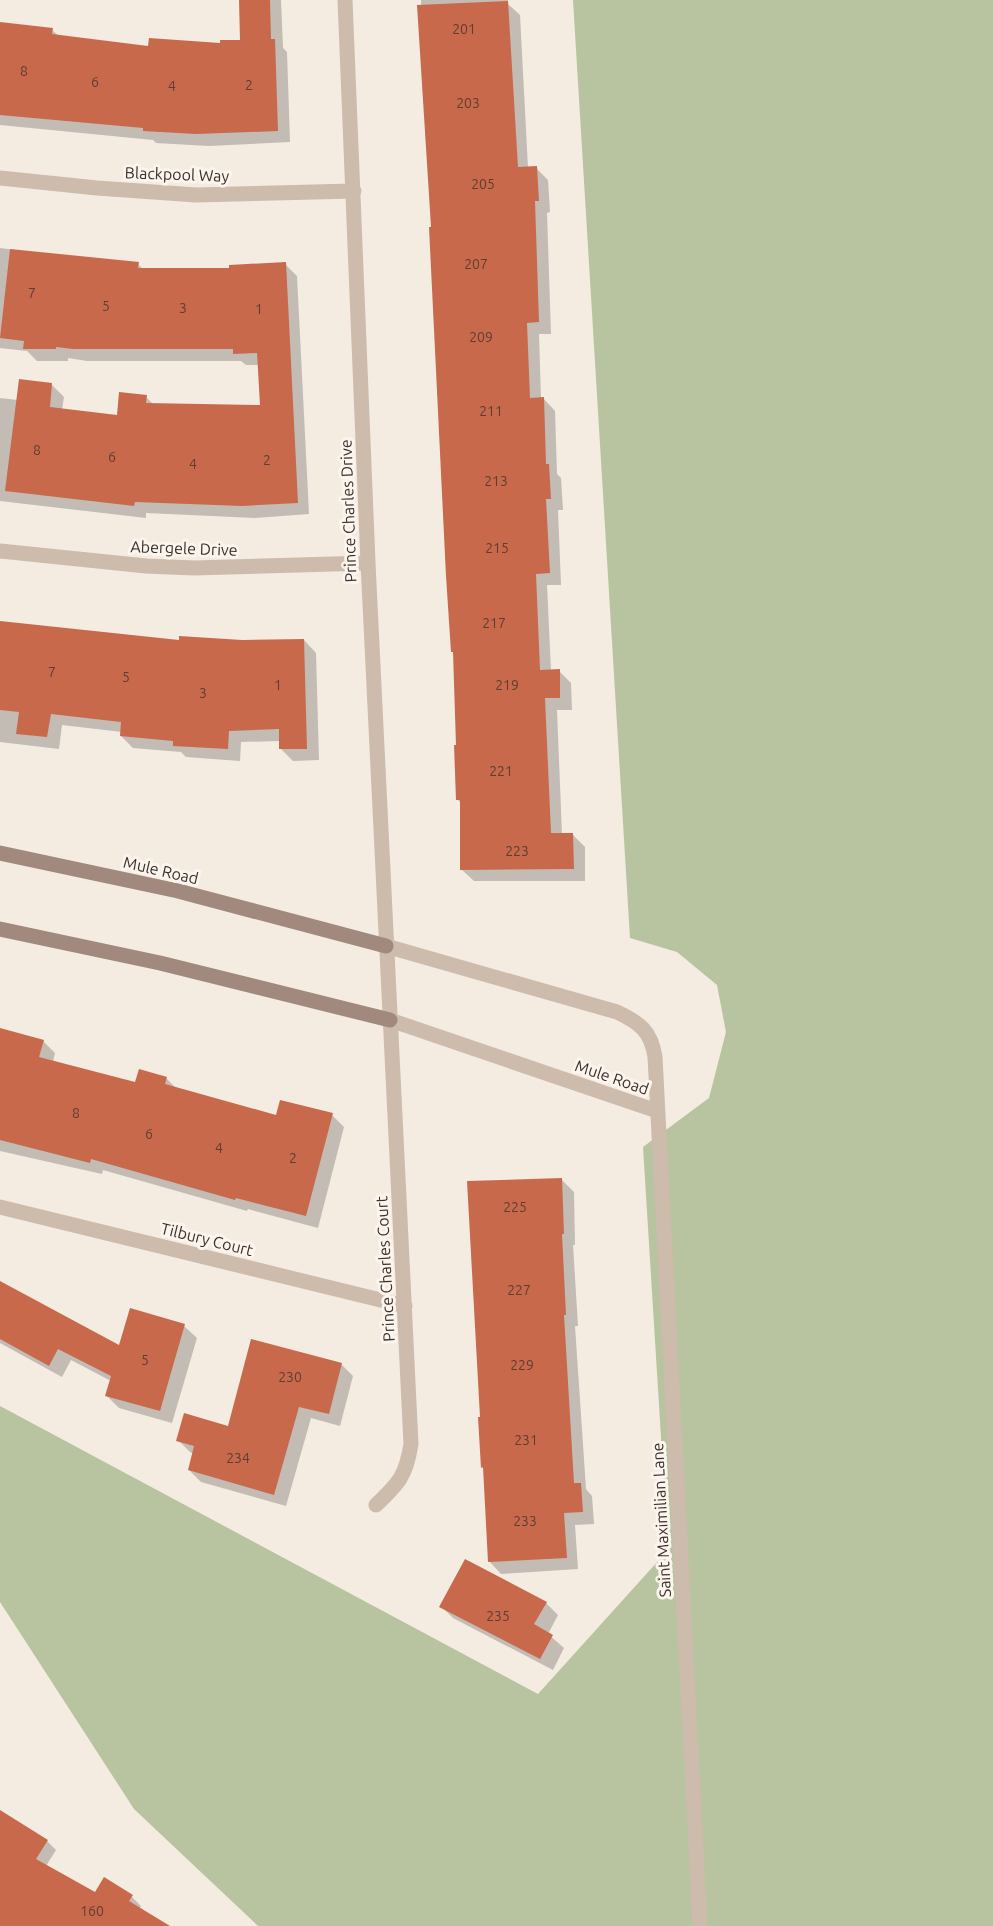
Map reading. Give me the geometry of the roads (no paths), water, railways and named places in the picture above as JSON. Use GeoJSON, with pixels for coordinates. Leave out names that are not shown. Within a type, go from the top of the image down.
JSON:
{"type":"FeatureCollection","features":[{"type":"Feature","properties":{"kind":"main road","name":"Mule Road"},"geometry":{"type":"LineString","coordinates":[[0,854],[178,891],[386,946]]}},
{"type":"Feature","properties":{"kind":"main road","name":"Mule Road"},"geometry":{"type":"LineString","coordinates":[[0,929],[160,963],[390,1020]]}},
{"type":"Feature","properties":{"kind":"street","name":"Prince Charles Drive"},"geometry":{"type":"LineString","coordinates":[[345,0],[368,563],[390,1020]]}},
{"type":"Feature","properties":{"kind":"street","name":"Blackpool Way"},"geometry":{"type":"LineString","coordinates":[[0,178],[196,195],[354,191]]}},
{"type":"Feature","properties":{"kind":"street","name":"Abergele Drive"},"geometry":{"type":"LineString","coordinates":[[0,551],[146,566],[194,568],[368,563]]}},
{"type":"Feature","properties":{"kind":"street","name":"Mule Road"},"geometry":{"type":"LineString","coordinates":[[386,946],[617,1012],[631,1019],[649,1035],[653,1043],[657,1111],[390,1020]]}},
{"type":"Feature","properties":{"kind":"street","name":"Prince Charles Court"},"geometry":{"type":"LineString","coordinates":[[376,1505],[397,1485],[408,1466],[411,1444],[390,1020]]}},
{"type":"Feature","properties":{"kind":"street","name":"Saint Maximilian Lane"},"geometry":{"type":"LineString","coordinates":[[657,1111],[700,1926]]}},
{"type":"Feature","properties":{"kind":"street","name":"Tilbury Court"},"geometry":{"type":"LineString","coordinates":[[0,1207],[405,1306]]}}]}
